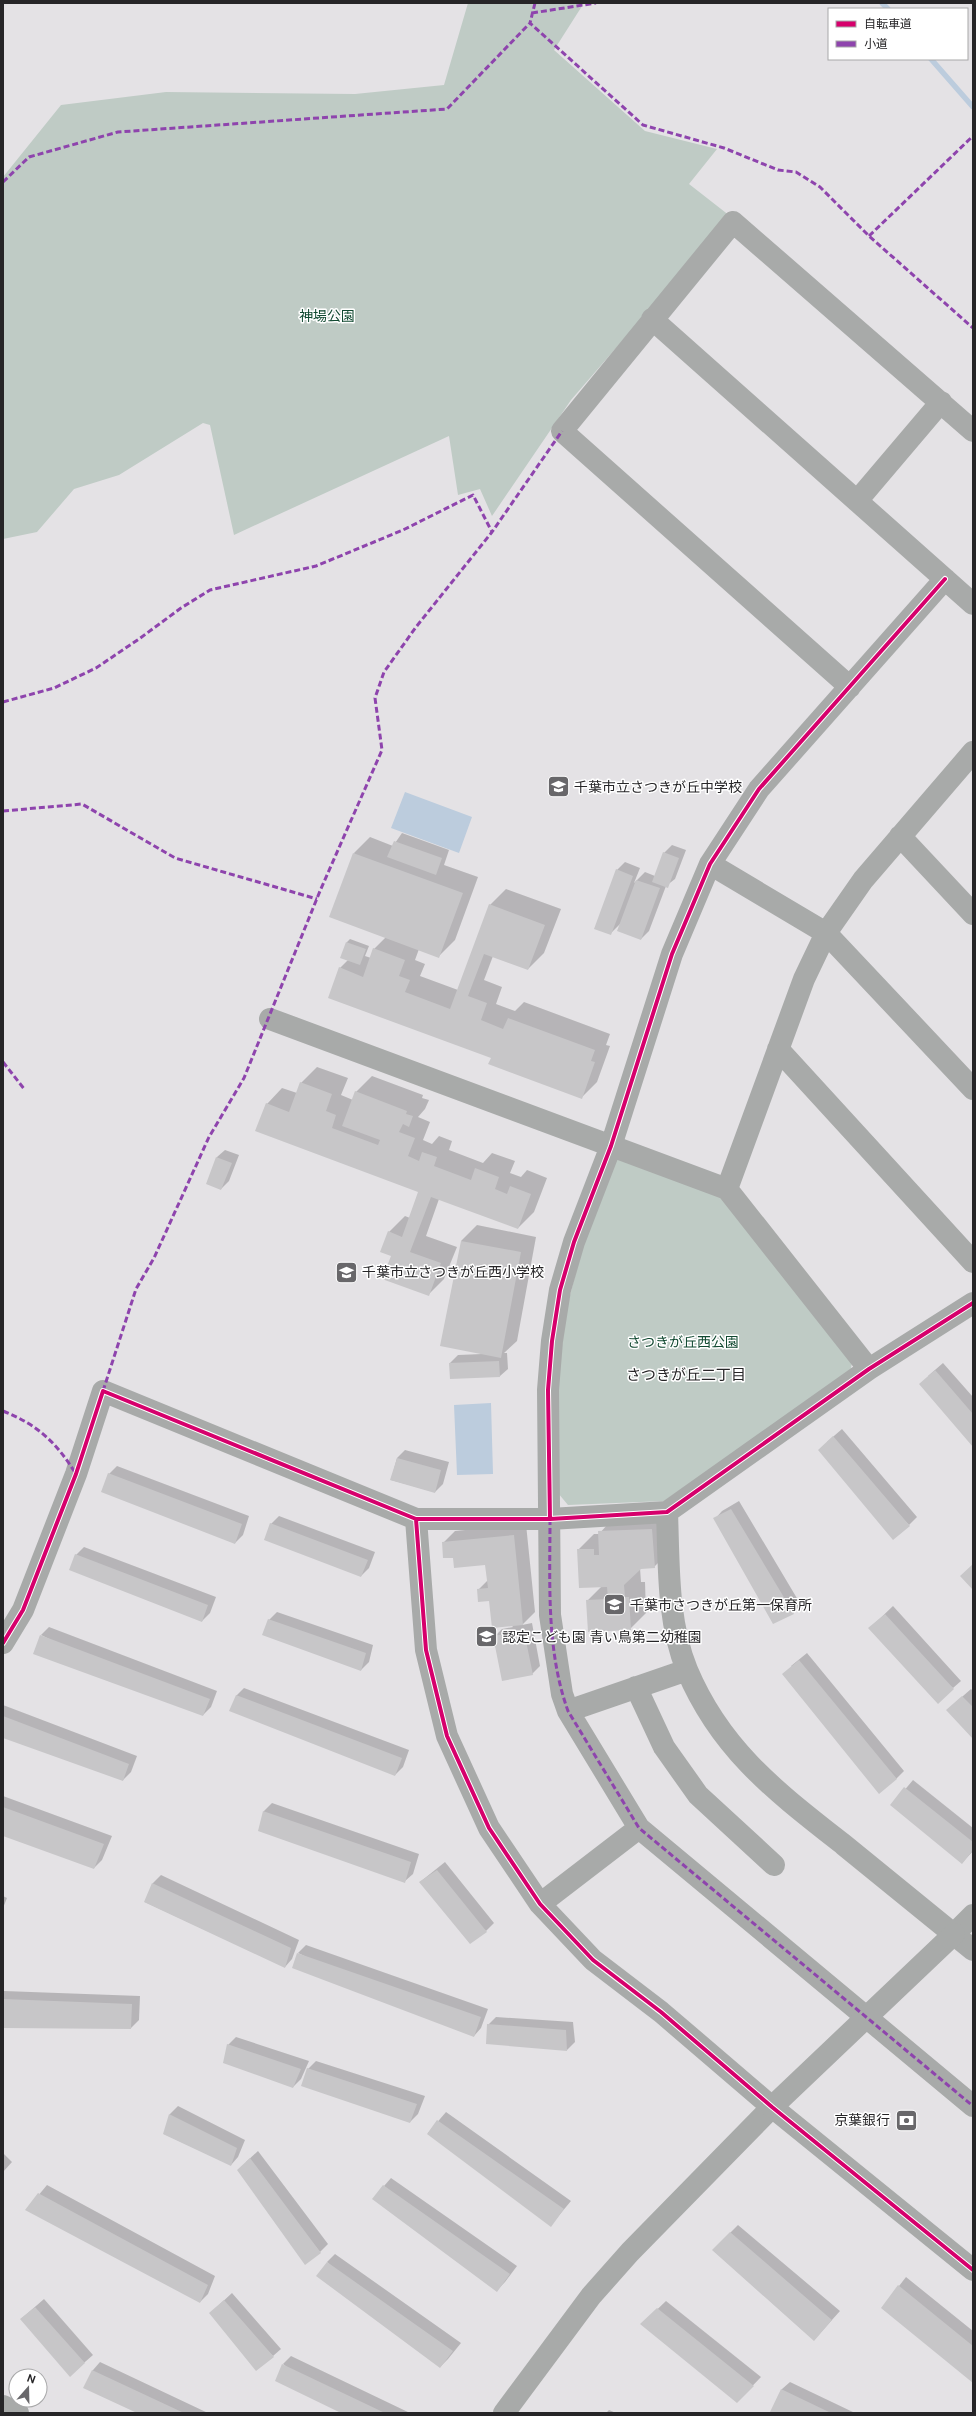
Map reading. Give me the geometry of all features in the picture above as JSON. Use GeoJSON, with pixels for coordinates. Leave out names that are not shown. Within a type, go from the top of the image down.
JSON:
{"type":"FeatureCollection","features":[{"type":"Feature","properties":{"kind":"street"},"geometry":{"type":"LineString","coordinates":[[850,687],[562,431],[652,319],[733,222],[973,431]]}},
{"type":"Feature","properties":{"kind":"street"},"geometry":{"type":"LineString","coordinates":[[652,319],[973,604]]}},
{"type":"Feature","properties":{"kind":"street"},"geometry":{"type":"LineString","coordinates":[[857,501],[940,402]]}},
{"type":"Feature","properties":{"kind":"street"},"geometry":{"type":"LineString","coordinates":[[944,579],[759,789],[710,864],[672,954],[611,1146],[574,1242],[559,1298],[552,1341],[548,1390],[550,1615],[562,1694],[568,1711],[639,1828],[973,2106]]}},
{"type":"Feature","properties":{"kind":"street"},"geometry":{"type":"LineString","coordinates":[[727,1189],[804,979],[826,933],[859,886],[973,752]]}},
{"type":"Feature","properties":{"kind":"street"},"geometry":{"type":"LineString","coordinates":[[900,836],[973,914]]}},
{"type":"Feature","properties":{"kind":"street"},"geometry":{"type":"LineString","coordinates":[[710,864],[826,933],[973,1089]]}},
{"type":"Feature","properties":{"kind":"street"},"geometry":{"type":"LineString","coordinates":[[270,1019],[727,1189],[869,1369]]}},
{"type":"Feature","properties":{"kind":"street"},"geometry":{"type":"LineString","coordinates":[[778,1048],[973,1262]]}},
{"type":"Feature","properties":{"kind":"street"},"geometry":{"type":"LineString","coordinates":[[3,1642],[23,1610],[76,1474],[103,1391],[416,1519],[550,1519],[667,1512],[869,1369],[973,1303]]}},
{"type":"Feature","properties":{"kind":"street"},"geometry":{"type":"LineString","coordinates":[[667,1512],[673,1619],[687,1670],[699,1695],[731,1746],[782,1796],[973,1950]]}},
{"type":"Feature","properties":{"kind":"street"},"geometry":{"type":"LineString","coordinates":[[416,1519],[426,1650],[447,1736],[489,1828],[540,1904],[593,1960],[661,2012],[772,2107],[973,2270]]}},
{"type":"Feature","properties":{"kind":"street"},"geometry":{"type":"LineString","coordinates":[[568,1711],[687,1670]]}},
{"type":"Feature","properties":{"kind":"street"},"geometry":{"type":"LineString","coordinates":[[636,1687],[664,1747],[698,1795],[774,1865]]}},
{"type":"Feature","properties":{"kind":"street"},"geometry":{"type":"LineString","coordinates":[[540,1904],[639,1828]]}},
{"type":"Feature","properties":{"kind":"street"},"geometry":{"type":"LineString","coordinates":[[504,2413],[591,2296],[657,2224],[772,2107],[973,1915]]}},
{"type":"Feature","properties":{"kind":"street"},"geometry":{"type":"LineString","coordinates":[[3,2406],[18,2413]]}},
{"type":"Feature","properties":{"kind":"green space","name":"神場公園"},"geometry":{"type":"Polygon","coordinates":[[[468,3],[584,3],[554,50],[645,131],[717,149],[689,184],[730,216],[571,400],[492,516],[480,489],[458,495],[449,436],[234,535],[210,425],[203,423],[119,475],[74,489],[37,532],[3,539],[3,177],[61,105],[166,92],[355,94],[444,85],[468,3]]]}},
{"type":"Feature","properties":{"kind":"green space","name":"さつきが丘西公園"},"geometry":{"type":"Polygon","coordinates":[[[622,1156],[720,1194],[852,1363],[850,1373],[664,1501],[568,1505],[558,1493],[557,1409],[561,1352],[568,1303],[582,1249],[614,1159],[622,1156]]]}},
{"type":"Feature","properties":{"kind":"water"},"geometry":{"type":"Polygon","coordinates":[[[405,792],[472,817],[459,853],[391,828],[405,792]]]}},
{"type":"Feature","properties":{"kind":"water"},"geometry":{"type":"Polygon","coordinates":[[[491,1403],[493,1474],[457,1475],[454,1405],[491,1403]]]}},
{"type":"Feature","properties":{"kind":"building"},"geometry":{"type":"Polygon","coordinates":[[[394,841],[442,858],[436,875],[387,857],[394,841]]]}},
{"type":"Feature","properties":{"kind":"building"},"geometry":{"type":"Polygon","coordinates":[[[663,852],[679,858],[668,888],[652,882],[663,852]]]}},
{"type":"Feature","properties":{"kind":"building"},"geometry":{"type":"Polygon","coordinates":[[[353,853],[463,893],[439,958],[329,917],[353,853]]]}},
{"type":"Feature","properties":{"kind":"building"},"geometry":{"type":"Polygon","coordinates":[[[616,869],[633,876],[611,935],[594,929],[616,869]]]}},
{"type":"Feature","properties":{"kind":"building"},"geometry":{"type":"Polygon","coordinates":[[[636,880],[660,888],[641,940],[617,931],[636,880]]]}},
{"type":"Feature","properties":{"kind":"building"},"geometry":{"type":"Polygon","coordinates":[[[489,904],[545,925],[528,970],[484,954],[468,996],[487,1003],[481,1020],[503,1029],[508,1018],[595,1050],[591,1061],[595,1062],[582,1099],[488,1064],[491,1058],[328,998],[339,967],[363,977],[373,948],[405,960],[399,976],[410,980],[405,992],[450,1009],[489,904]]]}},
{"type":"Feature","properties":{"kind":"building"},"geometry":{"type":"Polygon","coordinates":[[[346,942],[366,949],[360,965],[340,958],[346,942]]]}},
{"type":"Feature","properties":{"kind":"building"},"geometry":{"type":"Polygon","coordinates":[[[300,1082],[332,1094],[326,1111],[336,1115],[332,1128],[378,1145],[380,1140],[342,1126],[355,1091],[407,1111],[406,1114],[413,1116],[409,1127],[403,1124],[399,1132],[415,1138],[408,1156],[419,1161],[422,1152],[437,1157],[434,1166],[471,1180],[475,1168],[499,1177],[495,1189],[507,1194],[510,1186],[531,1194],[518,1229],[431,1197],[410,1252],[441,1263],[429,1296],[382,1279],[391,1256],[380,1252],[388,1231],[402,1237],[418,1192],[255,1131],[266,1103],[289,1112],[300,1082]]]}},
{"type":"Feature","properties":{"kind":"building"},"geometry":{"type":"Polygon","coordinates":[[[216,1157],[232,1163],[221,1190],[206,1184],[216,1157]]]}},
{"type":"Feature","properties":{"kind":"building"},"geometry":{"type":"Polygon","coordinates":[[[461,1241],[521,1252],[501,1358],[440,1346],[461,1241]]]}},
{"type":"Feature","properties":{"kind":"building"},"geometry":{"type":"Polygon","coordinates":[[[499,1361],[500,1377],[450,1379],[449,1363],[499,1361]]]}},
{"type":"Feature","properties":{"kind":"building"},"geometry":{"type":"Polygon","coordinates":[[[935,1370],[973,1414],[973,1447],[919,1384],[935,1370]]]}},
{"type":"Feature","properties":{"kind":"building"},"geometry":{"type":"Polygon","coordinates":[[[833,1436],[910,1526],[893,1540],[818,1450],[833,1436]]]}},
{"type":"Feature","properties":{"kind":"building"},"geometry":{"type":"Polygon","coordinates":[[[397,1458],[441,1470],[435,1493],[390,1480],[397,1458]]]}},
{"type":"Feature","properties":{"kind":"building"},"geometry":{"type":"Polygon","coordinates":[[[108,1473],[242,1524],[235,1544],[101,1492],[108,1473]]]}},
{"type":"Feature","properties":{"kind":"building"},"geometry":{"type":"Polygon","coordinates":[[[731,1509],[794,1614],[773,1624],[713,1518],[731,1509]]]}},
{"type":"Feature","properties":{"kind":"building"},"geometry":{"type":"Polygon","coordinates":[[[270,1523],[368,1560],[361,1577],[264,1540],[270,1523]]]}},
{"type":"Feature","properties":{"kind":"building"},"geometry":{"type":"Polygon","coordinates":[[[652,1529],[655,1568],[641,1569],[624,1585],[625,1597],[629,1597],[631,1630],[588,1632],[586,1600],[608,1599],[607,1587],[579,1588],[577,1549],[594,1549],[594,1555],[599,1555],[598,1531],[652,1529]]]}},
{"type":"Feature","properties":{"kind":"building"},"geometry":{"type":"Polygon","coordinates":[[[514,1535],[523,1625],[492,1628],[489,1601],[478,1602],[477,1589],[488,1588],[485,1565],[454,1568],[453,1558],[443,1558],[442,1542],[514,1535]]]}},
{"type":"Feature","properties":{"kind":"building"},"geometry":{"type":"Polygon","coordinates":[[[75,1554],[208,1605],[202,1622],[69,1570],[75,1554]]]}},
{"type":"Feature","properties":{"kind":"building"},"geometry":{"type":"Polygon","coordinates":[[[973,1564],[973,1590],[960,1576],[973,1564]]]}},
{"type":"Feature","properties":{"kind":"building"},"geometry":{"type":"Polygon","coordinates":[[[885,1614],[954,1689],[938,1704],[868,1628],[885,1614]]]}},
{"type":"Feature","properties":{"kind":"building"},"geometry":{"type":"Polygon","coordinates":[[[268,1619],[366,1653],[361,1671],[262,1635],[268,1619]]]}},
{"type":"Feature","properties":{"kind":"building"},"geometry":{"type":"Polygon","coordinates":[[[524,1631],[533,1675],[502,1681],[493,1636],[524,1631]]]}},
{"type":"Feature","properties":{"kind":"building"},"geometry":{"type":"Polygon","coordinates":[[[40,1635],[210,1699],[203,1716],[33,1654],[40,1635]]]}},
{"type":"Feature","properties":{"kind":"building"},"geometry":{"type":"Polygon","coordinates":[[[799,1660],[897,1779],[879,1794],[782,1674],[799,1660]]]}},
{"type":"Feature","properties":{"kind":"building"},"geometry":{"type":"Polygon","coordinates":[[[236,1695],[402,1758],[395,1776],[229,1711],[236,1695]]]}},
{"type":"Feature","properties":{"kind":"building"},"geometry":{"type":"Polygon","coordinates":[[[962,1696],[973,1707],[973,1739],[946,1710],[962,1696]]]}},
{"type":"Feature","properties":{"kind":"building"},"geometry":{"type":"Polygon","coordinates":[[[3,1716],[129,1764],[123,1781],[3,1738],[3,1716]]]}},
{"type":"Feature","properties":{"kind":"building"},"geometry":{"type":"Polygon","coordinates":[[[904,1787],[973,1842],[973,1850],[962,1864],[890,1805],[904,1787]]]}},
{"type":"Feature","properties":{"kind":"building"},"geometry":{"type":"Polygon","coordinates":[[[3,1807],[104,1844],[94,1869],[3,1836],[3,1807]]]}},
{"type":"Feature","properties":{"kind":"building"},"geometry":{"type":"Polygon","coordinates":[[[263,1811],[411,1862],[405,1883],[258,1831],[263,1811]]]}},
{"type":"Feature","properties":{"kind":"building"},"geometry":{"type":"Polygon","coordinates":[[[437,1870],[487,1932],[470,1944],[419,1882],[437,1870]]]}},
{"type":"Feature","properties":{"kind":"building"},"geometry":{"type":"Polygon","coordinates":[[[152,1883],[291,1948],[285,1968],[144,1902],[152,1883]]]}},
{"type":"Feature","properties":{"kind":"building"},"geometry":{"type":"Polygon","coordinates":[[[297,1953],[481,2017],[474,2037],[292,1968],[297,1953]]]}},
{"type":"Feature","properties":{"kind":"building"},"geometry":{"type":"Polygon","coordinates":[[[3,1999],[132,2004],[131,2029],[3,2028],[3,1999]]]}},
{"type":"Feature","properties":{"kind":"building"},"geometry":{"type":"Polygon","coordinates":[[[487,2024],[566,2030],[567,2051],[486,2044],[487,2024]]]}},
{"type":"Feature","properties":{"kind":"building"},"geometry":{"type":"Polygon","coordinates":[[[227,2044],[301,2069],[293,2088],[223,2063],[227,2044]]]}},
{"type":"Feature","properties":{"kind":"building"},"geometry":{"type":"Polygon","coordinates":[[[307,2068],[417,2104],[410,2123],[301,2086],[307,2068]]]}},
{"type":"Feature","properties":{"kind":"building"},"geometry":{"type":"Polygon","coordinates":[[[169,2114],[237,2148],[231,2166],[163,2134],[169,2114]]]}},
{"type":"Feature","properties":{"kind":"building"},"geometry":{"type":"Polygon","coordinates":[[[437,2120],[564,2209],[551,2227],[427,2134],[437,2120]]]}},
{"type":"Feature","properties":{"kind":"building"},"geometry":{"type":"Polygon","coordinates":[[[250,2158],[321,2253],[305,2265],[237,2170],[250,2158]]]}},
{"type":"Feature","properties":{"kind":"building"},"geometry":{"type":"Polygon","coordinates":[[[383,2185],[510,2274],[497,2292],[372,2199],[383,2185]]]}},
{"type":"Feature","properties":{"kind":"building"},"geometry":{"type":"Polygon","coordinates":[[[38,2193],[208,2285],[200,2303],[25,2210],[38,2193]]]}},
{"type":"Feature","properties":{"kind":"building"},"geometry":{"type":"Polygon","coordinates":[[[730,2232],[832,2320],[814,2341],[712,2250],[730,2232]]]}},
{"type":"Feature","properties":{"kind":"building"},"geometry":{"type":"Polygon","coordinates":[[[327,2262],[453,2351],[440,2368],[316,2276],[327,2262]]]}},
{"type":"Feature","properties":{"kind":"building"},"geometry":{"type":"Polygon","coordinates":[[[898,2285],[973,2346],[973,2383],[881,2308],[898,2285]]]}},
{"type":"Feature","properties":{"kind":"building"},"geometry":{"type":"Polygon","coordinates":[[[224,2300],[274,2357],[256,2371],[209,2313],[224,2300]]]}},
{"type":"Feature","properties":{"kind":"building"},"geometry":{"type":"Polygon","coordinates":[[[35,2307],[85,2363],[70,2377],[20,2319],[35,2307]]]}},
{"type":"Feature","properties":{"kind":"building"},"geometry":{"type":"Polygon","coordinates":[[[657,2308],[754,2386],[737,2403],[640,2324],[657,2308]]]}},
{"type":"Feature","properties":{"kind":"building"},"geometry":{"type":"Polygon","coordinates":[[[282,2364],[385,2413],[341,2413],[275,2381],[282,2364]]]}},
{"type":"Feature","properties":{"kind":"building"},"geometry":{"type":"Polygon","coordinates":[[[92,2370],[184,2413],[137,2413],[83,2388],[92,2370]]]}},
{"type":"Feature","properties":{"kind":"building"},"geometry":{"type":"Polygon","coordinates":[[[781,2389],[831,2413],[770,2412],[781,2389]]]}},
{"type":"Feature","properties":{"kind":"waterway"},"geometry":{"type":"LineString","coordinates":[[882,3],[887,8]]}},
{"type":"Feature","properties":{"kind":"waterway"},"geometry":{"type":"LineString","coordinates":[[932,60],[973,107]]}},
{"type":"Feature","properties":{"kind":"marked path"},"geometry":{"type":"LineString","coordinates":[[535,3],[530,23],[643,125],[724,148],[778,170],[796,172],[820,187],[869,236],[973,328]]}},
{"type":"Feature","properties":{"kind":"marked path"},"geometry":{"type":"LineString","coordinates":[[532,13],[596,3]]}},
{"type":"Feature","properties":{"kind":"marked path"},"geometry":{"type":"LineString","coordinates":[[3,182],[29,157],[118,132],[447,109],[530,23]]}},
{"type":"Feature","properties":{"kind":"marked path"},"geometry":{"type":"LineString","coordinates":[[869,236],[973,136]]}},
{"type":"Feature","properties":{"kind":"marked path"},"geometry":{"type":"LineString","coordinates":[[103,1391],[136,1289],[154,1258],[209,1137],[244,1078],[320,891],[382,750],[375,698],[384,672],[416,627],[492,532],[562,431]]}},
{"type":"Feature","properties":{"kind":"marked path"},"geometry":{"type":"LineString","coordinates":[[3,702],[54,688],[96,668],[181,608],[210,590],[316,566],[403,530],[473,495],[492,532]]}},
{"type":"Feature","properties":{"kind":"marked path"},"geometry":{"type":"LineString","coordinates":[[3,811],[82,804],[175,858],[317,899]]}},
{"type":"Feature","properties":{"kind":"marked path"},"geometry":{"type":"LineString","coordinates":[[3,1062],[25,1090]]}},
{"type":"Feature","properties":{"kind":"marked path"},"geometry":{"type":"LineString","coordinates":[[3,1411],[26,1422],[45,1436],[61,1453],[76,1474]]}},
{"type":"Feature","properties":{"kind":"marked path"},"geometry":{"type":"LineString","coordinates":[[550,1519],[551,1616],[556,1664],[561,1688],[568,1711],[639,1828],[973,2106]]}},
{"type":"Feature","properties":{"kind":"cycle path"},"geometry":{"type":"LineString","coordinates":[[550,1519],[548,1390],[552,1341],[560,1290],[574,1242],[611,1146],[672,954],[710,864],[759,789],[945,579]]}},
{"type":"Feature","properties":{"kind":"cycle path"},"geometry":{"type":"LineString","coordinates":[[3,1643],[23,1610],[76,1474],[103,1391],[416,1519],[550,1519],[667,1512],[869,1369],[973,1303]]}},
{"type":"Feature","properties":{"kind":"cycle path"},"geometry":{"type":"LineString","coordinates":[[416,1519],[426,1650],[447,1736],[489,1828],[540,1904],[593,1960],[661,2012],[772,2107],[973,2270]]}},
{"type":"Feature","properties":{"kind":"place","name":"千葉市立さつきが丘中学校"},"geometry":{"type":"Point","coordinates":[559,787]}},
{"type":"Feature","properties":{"kind":"place","name":"千葉市立さつきが丘西小学校"},"geometry":{"type":"Point","coordinates":[347,1272]}},
{"type":"Feature","properties":{"kind":"place","name":"千葉市さつきが丘第一保育所"},"geometry":{"type":"Point","coordinates":[614,1605]}},
{"type":"Feature","properties":{"kind":"place","name":"認定こども園 青い鳥第二幼稚園"},"geometry":{"type":"Point","coordinates":[486,1637]}},
{"type":"Feature","properties":{"kind":"place","name":"京葉銀行"},"geometry":{"type":"Point","coordinates":[906,2120]}},
{"type":"Feature","properties":{"kind":"district","name":"さつきが丘二丁目"},"geometry":{"type":"Point","coordinates":[686,1375]}}]}
